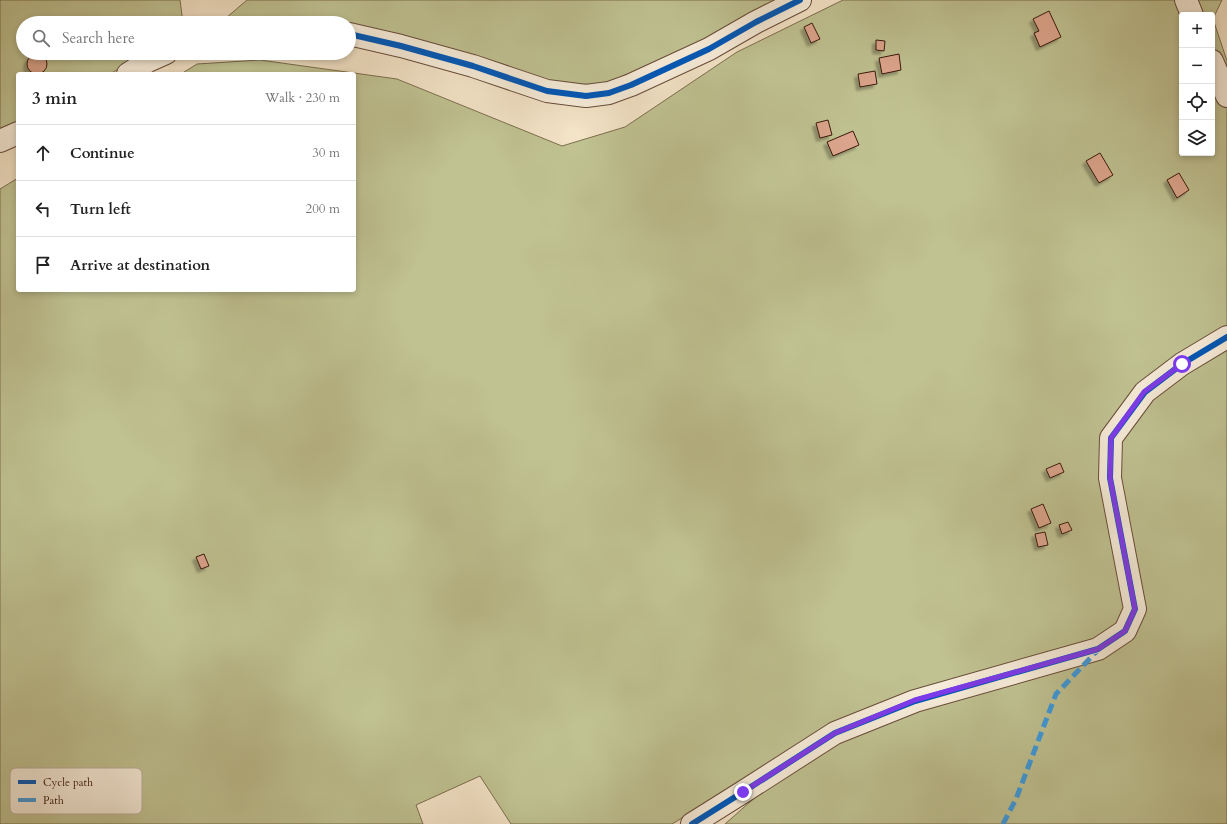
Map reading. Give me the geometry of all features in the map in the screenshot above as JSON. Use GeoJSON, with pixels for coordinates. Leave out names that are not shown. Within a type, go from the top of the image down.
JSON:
{"type":"FeatureCollection","features":[{"type":"Feature","properties":{"kind":"street"},"geometry":{"type":"LineString","coordinates":[[356,36],[460,62],[547,91],[586,96],[609,93],[631,85],[709,49],[756,22],[800,0]]}},
{"type":"Feature","properties":{"kind":"street"},"geometry":{"type":"LineString","coordinates":[[1186,0],[1191,12]]}},
{"type":"Feature","properties":{"kind":"street"},"geometry":{"type":"LineString","coordinates":[[131,72],[150,60]]}},
{"type":"Feature","properties":{"kind":"street"},"geometry":{"type":"LineString","coordinates":[[1215,68],[1227,96]]}},
{"type":"Feature","properties":{"kind":"street"},"geometry":{"type":"LineString","coordinates":[[0,141],[16,134]]}},
{"type":"Feature","properties":{"kind":"street"},"geometry":{"type":"LineString","coordinates":[[692,824],[835,733],[915,700],[1098,649],[1125,631],[1135,609],[1110,478],[1111,438],[1144,392],[1182,364],[1227,337]]}},
{"type":"Feature","properties":{"kind":"green space"},"geometry":{"type":"Polygon","coordinates":[[[0,0],[180,0],[182,16],[16,16],[16,60],[133,60],[113,72],[16,72],[16,124],[0,132],[0,0]]]}},
{"type":"Feature","properties":{"kind":"green space"},"geometry":{"type":"Polygon","coordinates":[[[247,0],[784,0],[721,32],[605,84],[550,85],[356,29],[356,16],[228,16],[247,0]]]}},
{"type":"Feature","properties":{"kind":"green space"},"geometry":{"type":"Polygon","coordinates":[[[843,0],[1222,0],[1215,15],[1215,12],[1179,12],[1179,156],[1215,156],[1215,25],[1227,61],[1227,824],[725,824],[760,793],[749,778],[672,824],[511,824],[480,776],[416,805],[423,824],[0,824],[0,189],[16,179],[16,292],[356,292],[356,73],[397,79],[562,146],[625,127],[737,52],[843,0]]]}},
{"type":"Feature","properties":{"kind":"green space"},"geometry":{"type":"Polygon","coordinates":[[[260,60],[347,72],[184,72],[197,64],[260,60]]]}},
{"type":"Feature","properties":{"kind":"building"},"geometry":{"type":"Polygon","coordinates":[[[1049,11],[1061,37],[1040,47],[1034,33],[1039,31],[1033,19],[1049,11]]]}},
{"type":"Feature","properties":{"kind":"building"},"geometry":{"type":"Polygon","coordinates":[[[812,23],[820,39],[811,43],[804,27],[812,23]]]}},
{"type":"Feature","properties":{"kind":"building"},"geometry":{"type":"Polygon","coordinates":[[[876,40],[885,41],[884,51],[876,50],[876,40]]]}},
{"type":"Feature","properties":{"kind":"building"},"geometry":{"type":"Polygon","coordinates":[[[899,54],[901,70],[882,74],[879,58],[899,54]]]}},
{"type":"Feature","properties":{"kind":"building"},"geometry":{"type":"Polygon","coordinates":[[[27,60],[47,60],[47,68],[43,72],[31,72],[27,68],[27,60]]]}},
{"type":"Feature","properties":{"kind":"building"},"geometry":{"type":"Polygon","coordinates":[[[875,71],[877,84],[860,87],[858,74],[875,71]]]}},
{"type":"Feature","properties":{"kind":"building"},"geometry":{"type":"Polygon","coordinates":[[[828,120],[832,135],[820,138],[816,123],[828,120]]]}},
{"type":"Feature","properties":{"kind":"building"},"geometry":{"type":"Polygon","coordinates":[[[853,131],[859,145],[833,156],[827,142],[853,131]]]}},
{"type":"Feature","properties":{"kind":"building"},"geometry":{"type":"Polygon","coordinates":[[[1100,153],[1113,175],[1099,183],[1086,161],[1100,153]]]}},
{"type":"Feature","properties":{"kind":"building"},"geometry":{"type":"Polygon","coordinates":[[[1179,173],[1189,190],[1177,198],[1167,180],[1179,173]]]}},
{"type":"Feature","properties":{"kind":"building"},"geometry":{"type":"Polygon","coordinates":[[[1060,463],[1064,472],[1050,478],[1046,469],[1060,463]]]}},
{"type":"Feature","properties":{"kind":"building"},"geometry":{"type":"Polygon","coordinates":[[[1043,504],[1051,523],[1039,528],[1031,509],[1043,504]]]}},
{"type":"Feature","properties":{"kind":"building"},"geometry":{"type":"Polygon","coordinates":[[[1068,522],[1072,530],[1062,534],[1059,525],[1068,522]]]}},
{"type":"Feature","properties":{"kind":"building"},"geometry":{"type":"Polygon","coordinates":[[[1045,532],[1048,545],[1038,547],[1035,534],[1045,532]]]}},
{"type":"Feature","properties":{"kind":"building"},"geometry":{"type":"Polygon","coordinates":[[[204,554],[209,566],[201,569],[196,557],[204,554]]]}},
{"type":"Feature","properties":{"kind":"marked path"},"geometry":{"type":"LineString","coordinates":[[1003,824],[1016,799],[1056,694],[1097,651]]}},
{"type":"Feature","properties":{"kind":"cycle path"},"geometry":{"type":"LineString","coordinates":[[356,36],[401,46],[473,66],[547,91],[586,96],[609,93],[631,85],[709,49],[756,22],[800,0]]}},
{"type":"Feature","properties":{"kind":"cycle path"},"geometry":{"type":"LineString","coordinates":[[692,824],[835,733],[915,701],[1098,649],[1125,631],[1135,609],[1110,478],[1111,438],[1145,392],[1182,364],[1227,337]]}},
{"type":"Feature","properties":{"kind":"route"},"geometry":{"type":"LineString","coordinates":[[743,792],[835,733],[915,700],[1098,649],[1125,631],[1135,609],[1110,478],[1111,438],[1144,392],[1182,364]]}}]}
